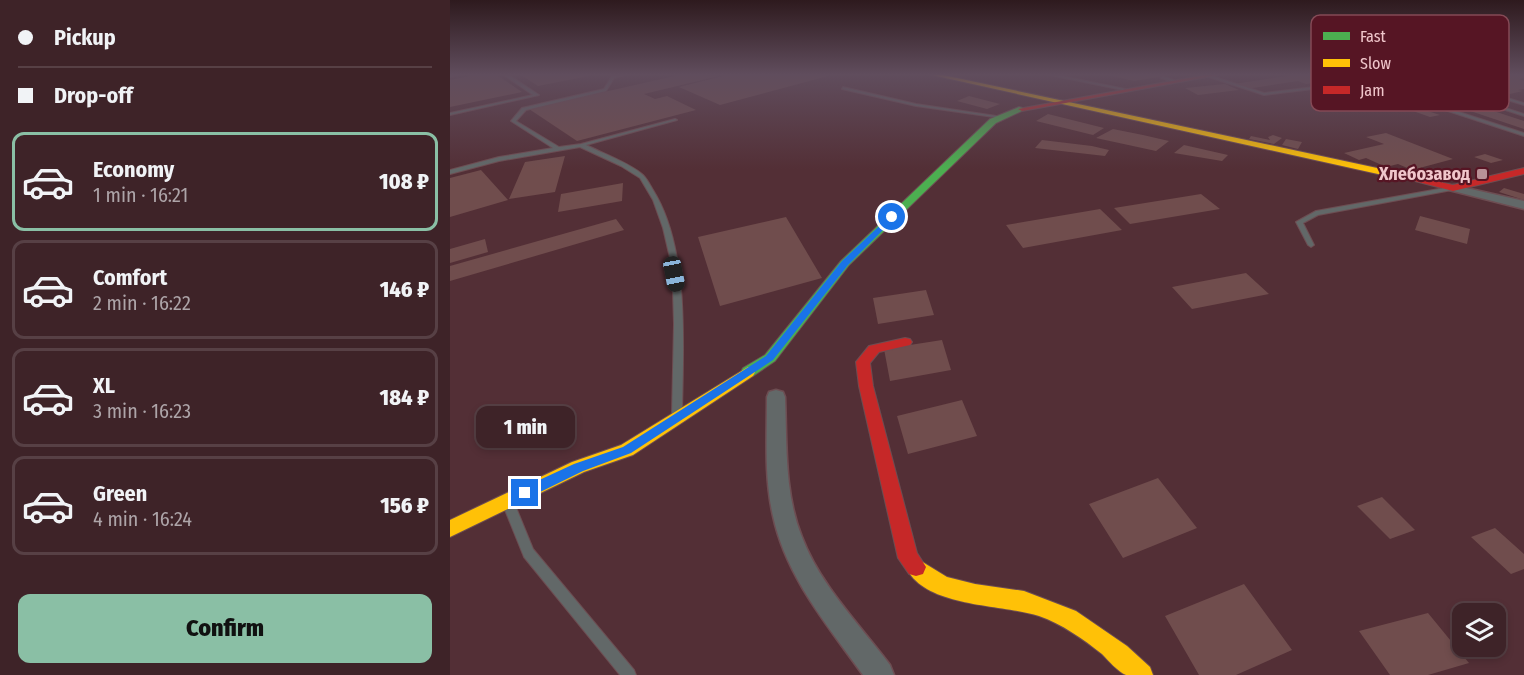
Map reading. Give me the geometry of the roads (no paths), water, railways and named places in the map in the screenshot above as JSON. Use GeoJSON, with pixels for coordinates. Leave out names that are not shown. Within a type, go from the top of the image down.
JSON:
{"type":"FeatureCollection","features":[{"type":"Feature","properties":{"kind":"street"},"geometry":{"type":"LineString","coordinates":[[450,529],[578,467],[627,450],[770,358],[845,263],[993,121],[1040,106]]}},
{"type":"Feature","properties":{"kind":"street"},"geometry":{"type":"LineString","coordinates":[[1085,106],[1524,205]]}},
{"type":"Feature","properties":{"kind":"street"},"geometry":{"type":"LineString","coordinates":[[1453,188],[1524,171]]}},
{"type":"Feature","properties":{"kind":"street"},"geometry":{"type":"LineString","coordinates":[[905,342],[874,350],[863,362],[866,386],[908,558],[920,573],[949,591],[966,595],[998,595],[1034,604],[1091,629],[1142,675]]}},
{"type":"Feature","properties":{"kind":"street"},"geometry":{"type":"LineString","coordinates":[[776,397],[779,477],[787,528],[813,579],[880,675]]}},
{"type":"Feature","properties":{"kind":"lane"},"geometry":{"type":"LineString","coordinates":[[450,114],[484,106]]}},
{"type":"Feature","properties":{"kind":"lane"},"geometry":{"type":"LineString","coordinates":[[535,106],[524,109],[513,121],[558,149]]}},
{"type":"Feature","properties":{"kind":"lane"},"geometry":{"type":"LineString","coordinates":[[931,106],[1001,117]]}},
{"type":"Feature","properties":{"kind":"lane"},"geometry":{"type":"LineString","coordinates":[[1509,110],[1524,115]]}},
{"type":"Feature","properties":{"kind":"lane"},"geometry":{"type":"LineString","coordinates":[[1451,111],[1524,135]]}},
{"type":"Feature","properties":{"kind":"lane"},"geometry":{"type":"LineString","coordinates":[[450,172],[499,159],[581,145],[675,120]]}},
{"type":"Feature","properties":{"kind":"lane"},"geometry":{"type":"LineString","coordinates":[[581,145],[642,175],[664,217],[678,292],[677,418]]}},
{"type":"Feature","properties":{"kind":"lane"},"geometry":{"type":"LineString","coordinates":[[1311,245],[1299,222],[1316,213],[1453,188]]}},
{"type":"Feature","properties":{"kind":"lane"},"geometry":{"type":"LineString","coordinates":[[507,501],[528,553],[629,675]]}},
{"type":"Feature","properties":{"kind":"place","name":"Хлебозавод"},"geometry":{"type":"Point","coordinates":[1482,174]}}]}
